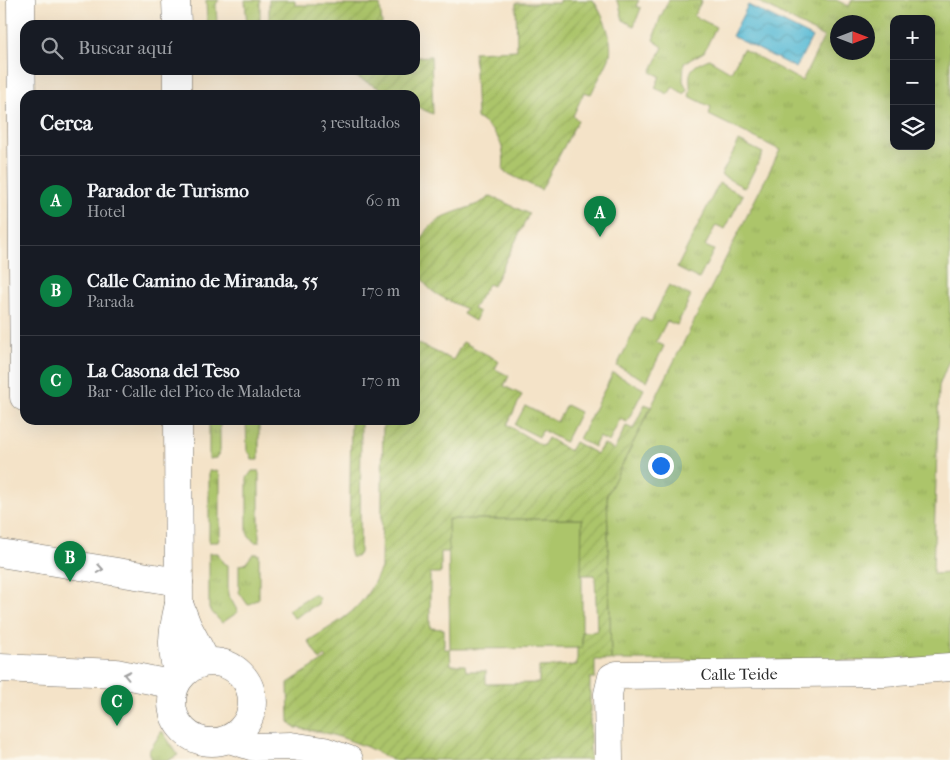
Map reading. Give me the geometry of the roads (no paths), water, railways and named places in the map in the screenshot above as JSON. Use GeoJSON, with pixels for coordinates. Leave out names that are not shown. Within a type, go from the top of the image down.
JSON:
{"type":"FeatureCollection","features":[{"type":"Feature","properties":{"kind":"street"},"geometry":{"type":"LineString","coordinates":[[20,20],[21,0]]}},
{"type":"Feature","properties":{"kind":"street"},"geometry":{"type":"LineString","coordinates":[[176,0],[177,20]]}},
{"type":"Feature","properties":{"kind":"street"},"geometry":{"type":"LineString","coordinates":[[16,396],[16,117],[20,23]]}},
{"type":"Feature","properties":{"kind":"street"},"geometry":{"type":"LineString","coordinates":[[177,75],[177,90]]}},
{"type":"Feature","properties":{"kind":"street"},"geometry":{"type":"LineString","coordinates":[[171,425],[179,593],[187,625],[206,661]]}},
{"type":"Feature","properties":{"kind":"street"},"geometry":{"type":"LineString","coordinates":[[0,554],[179,593]]}},
{"type":"Feature","properties":{"kind":"street"},"geometry":{"type":"LineString","coordinates":[[177,682],[172,646],[172,629],[179,593]]}},
{"type":"Feature","properties":{"kind":"street"},"geometry":{"type":"LineString","coordinates":[[216,748],[241,730],[249,720],[253,706],[251,690],[239,672],[227,664],[206,661],[184,672],[177,682],[172,696],[172,708],[178,724],[187,734],[216,748],[291,746],[324,751],[348,760]]}},
{"type":"Feature","properties":{"kind":"street","name":"Calle Teide"},"geometry":{"type":"LineString","coordinates":[[609,760],[608,694],[612,677],[617,675],[884,672],[950,667]]}},
{"type":"Feature","properties":{"kind":"street"},"geometry":{"type":"LineString","coordinates":[[0,668],[116,673],[177,682]]}},
{"type":"Feature","properties":{"kind":"street"},"geometry":{"type":"LineString","coordinates":[[253,706],[270,728],[291,746]]}},
{"type":"Feature","properties":{"kind":"water"},"geometry":{"type":"Polygon","coordinates":[[[748,5],[812,37],[796,68],[732,36],[748,5]]]}},
{"type":"Feature","properties":{"kind":"place","name":"Parador de Turismo"},"geometry":{"type":"Point","coordinates":[600,237]}},
{"type":"Feature","properties":{"kind":"place","name":"Calle Camino de Miranda, 55"},"geometry":{"type":"Point","coordinates":[70,582]}},
{"type":"Feature","properties":{"kind":"place","name":"La Casona del Teso"},"geometry":{"type":"Point","coordinates":[117,726]}}]}
